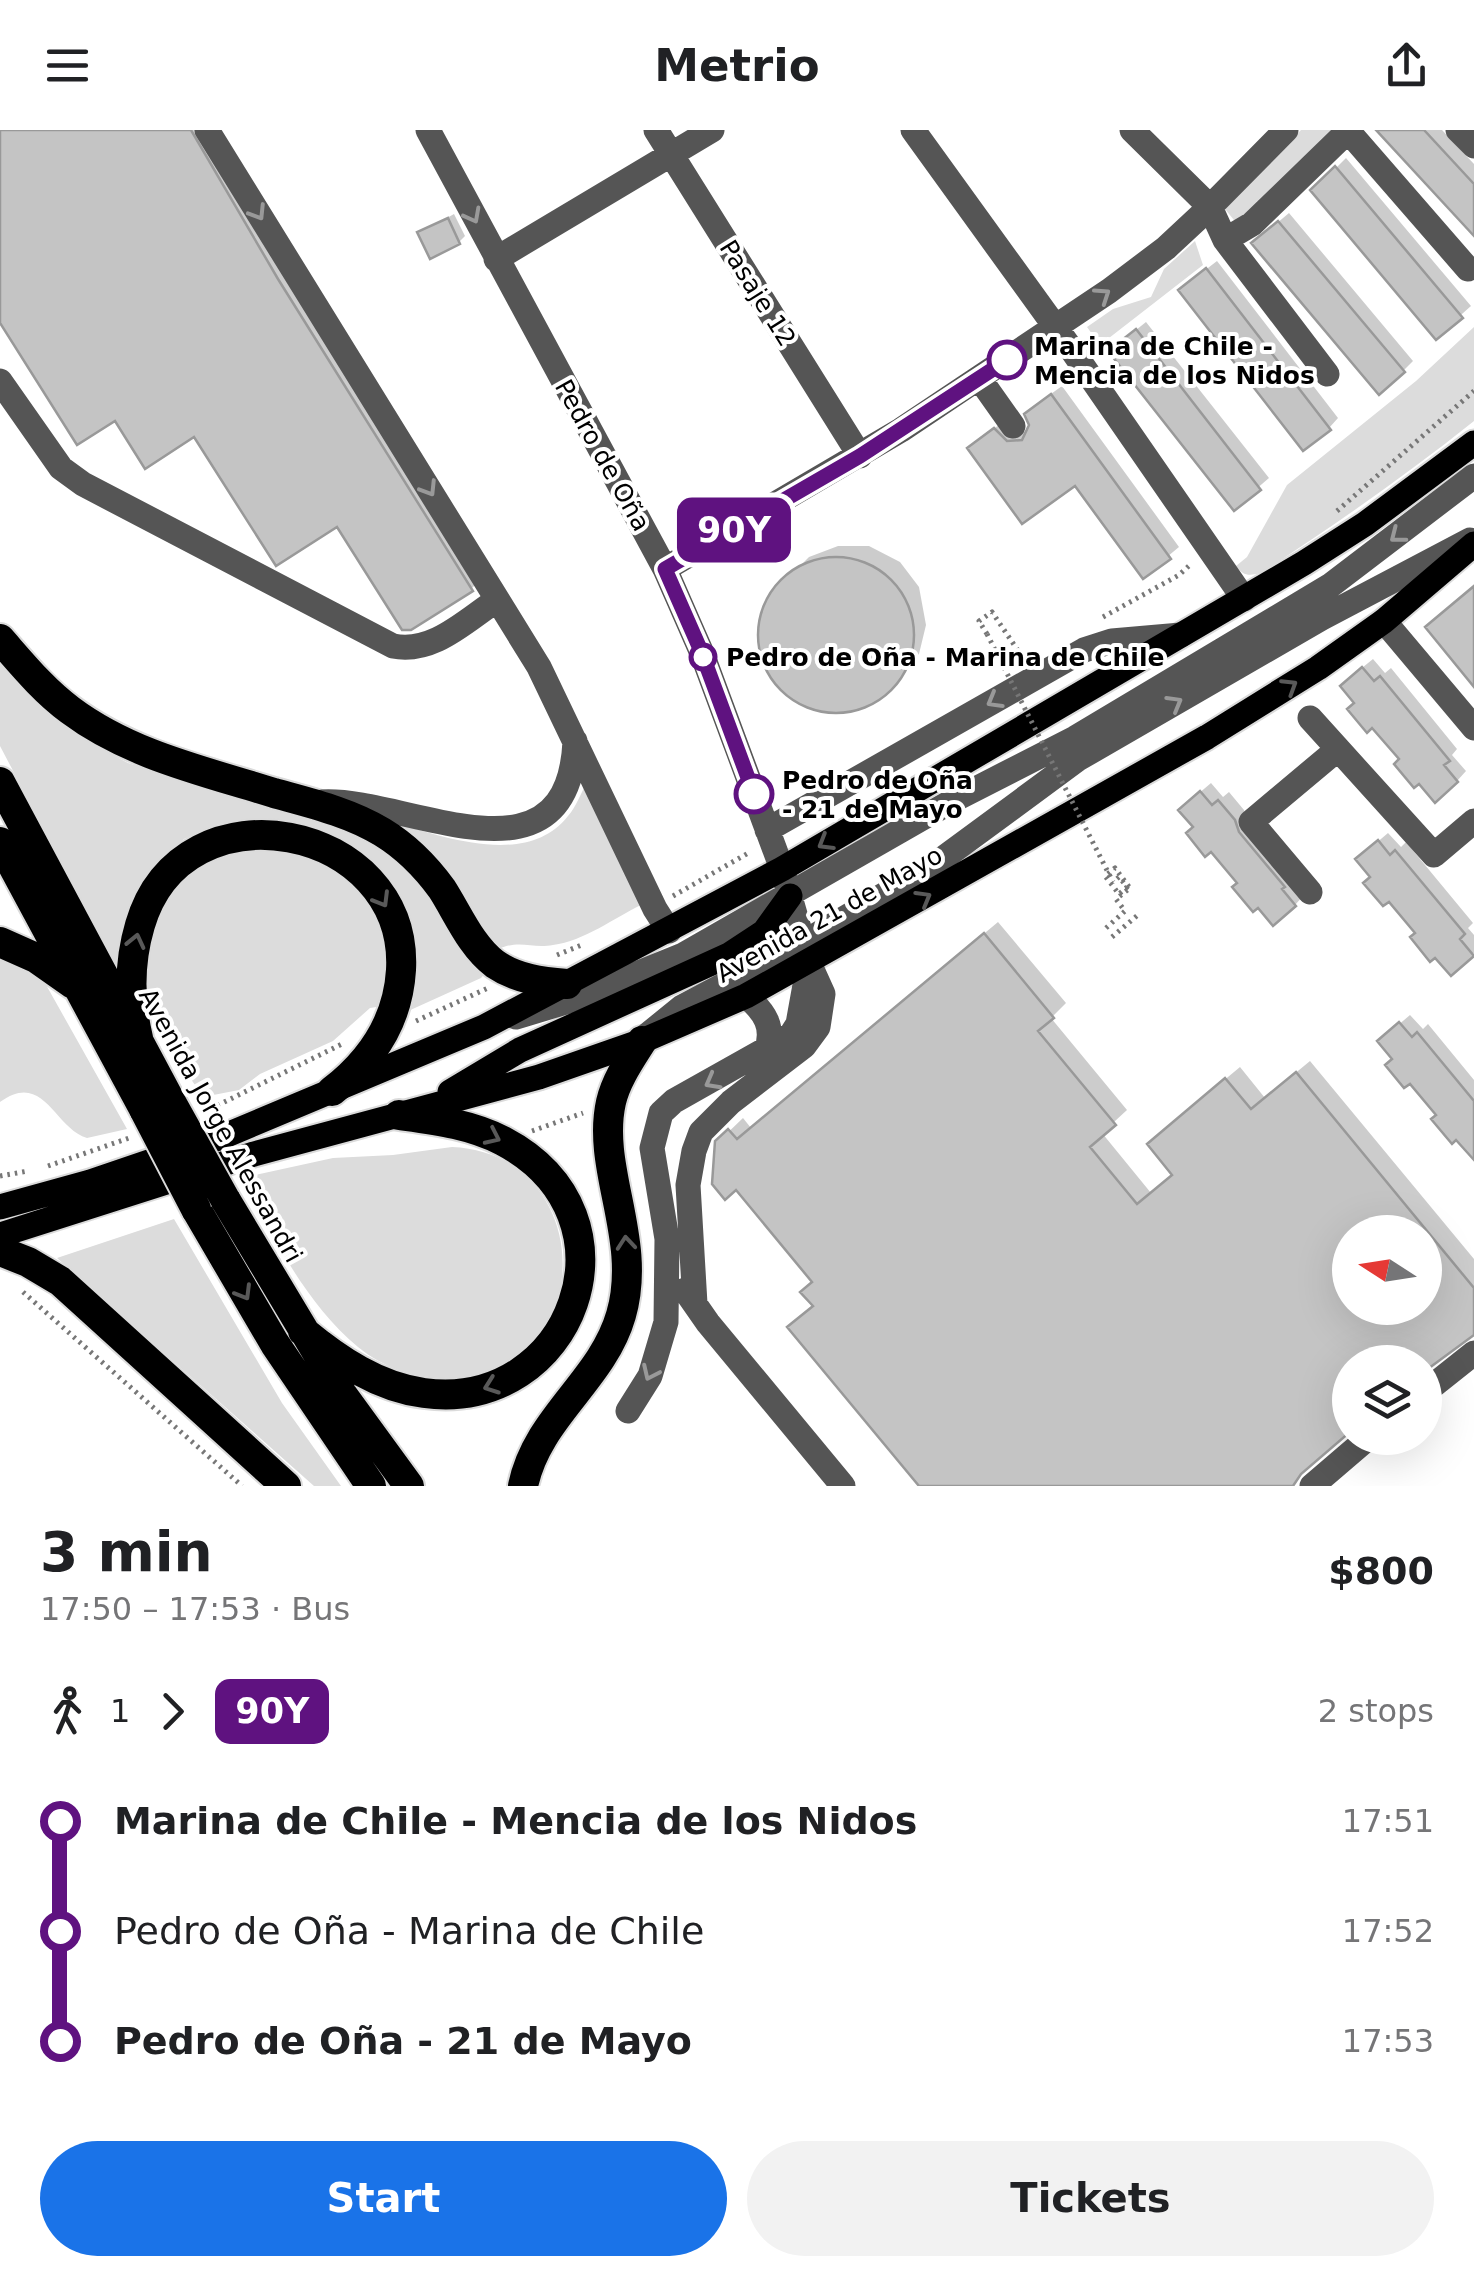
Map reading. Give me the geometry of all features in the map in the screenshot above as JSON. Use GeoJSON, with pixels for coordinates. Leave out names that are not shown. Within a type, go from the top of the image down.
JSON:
{"type":"FeatureCollection","features":[{"type":"Feature","properties":{"kind":"highway"},"geometry":{"type":"LineString","coordinates":[[0,640],[57,699],[120,741],[170,761],[309,803],[378,830],[412,855],[442,889],[478,946],[496,964],[531,980],[567,984]]}},
{"type":"Feature","properties":{"kind":"highway","name":"Avenida Jorge Alessandri"},"geometry":{"type":"LineString","coordinates":[[0,782],[138,1038],[158,1106]]}},
{"type":"Feature","properties":{"kind":"highway"},"geometry":{"type":"LineString","coordinates":[[138,1038],[131,991],[132,963],[144,912],[164,875],[190,853],[224,838],[267,834],[309,843],[349,862],[376,888],[394,921],[402,962],[397,998],[386,1028],[358,1071],[332,1091]]}},
{"type":"Feature","properties":{"kind":"highway","name":"Avenida Jorge Alessandri"},"geometry":{"type":"LineString","coordinates":[[0,842],[79,989],[158,1106],[210,1204],[274,1344],[372,1486]]}},
{"type":"Feature","properties":{"kind":"highway"},"geometry":{"type":"LineString","coordinates":[[0,942],[36,958],[79,989]]}},
{"type":"Feature","properties":{"kind":"highway"},"geometry":{"type":"LineString","coordinates":[[523,1486],[542,1434],[597,1366],[622,1312],[627,1244],[610,1144],[610,1107],[628,1062],[642,1040]]}},
{"type":"Feature","properties":{"kind":"highway"},"geometry":{"type":"LineString","coordinates":[[303,1332],[386,1384],[425,1394],[480,1391],[527,1368],[555,1336],[570,1309],[579,1279],[580,1238],[568,1200],[556,1183],[504,1142],[461,1124],[399,1115]]}},
{"type":"Feature","properties":{"kind":"highway","name":"Avenida Jorge Alessandri"},"geometry":{"type":"LineString","coordinates":[[210,1204],[409,1486]]}},
{"type":"Feature","properties":{"kind":"highway"},"geometry":{"type":"LineString","coordinates":[[0,1251],[60,1281],[286,1486]]}},
{"type":"Feature","properties":{"kind":"main road"},"geometry":{"type":"LineString","coordinates":[[0,1207],[176,1154],[484,1027],[567,984],[782,869],[1244,598],[1365,524],[1474,443]]}},
{"type":"Feature","properties":{"kind":"main road","name":"Avenida 21 de Mayo"},"geometry":{"type":"LineString","coordinates":[[0,1236],[272,1149],[525,1081],[642,1040],[746,996],[806,953],[1207,738],[1384,621],[1474,541]]}},
{"type":"Feature","properties":{"kind":"main road"},"geometry":{"type":"LineString","coordinates":[[429,1106],[520,1050],[730,955],[772,924],[790,896]]}},
{"type":"Feature","properties":{"kind":"street"},"geometry":{"type":"LineString","coordinates":[[207,130],[540,667],[669,931]]}},
{"type":"Feature","properties":{"kind":"street","name":"Pedro de Oña"},"geometry":{"type":"LineString","coordinates":[[428,130],[665,569],[701,651],[782,869],[806,953],[823,994],[818,1027],[804,1046],[714,1117],[701,1132],[688,1185],[695,1304]]}},
{"type":"Feature","properties":{"kind":"street","name":"Pasaje 12"},"geometry":{"type":"LineString","coordinates":[[656,130],[860,456]]}},
{"type":"Feature","properties":{"kind":"street"},"geometry":{"type":"LineString","coordinates":[[496,259],[712,130]]}},
{"type":"Feature","properties":{"kind":"street"},"geometry":{"type":"LineString","coordinates":[[913,130],[1244,598]]}},
{"type":"Feature","properties":{"kind":"street"},"geometry":{"type":"LineString","coordinates":[[1132,130],[1210,208],[1225,240],[1327,374]]}},
{"type":"Feature","properties":{"kind":"street"},"geometry":{"type":"LineString","coordinates":[[665,569],[860,456],[1138,270],[1210,208],[1286,130]]}},
{"type":"Feature","properties":{"kind":"street"},"geometry":{"type":"LineString","coordinates":[[1458,130],[1474,146]]}},
{"type":"Feature","properties":{"kind":"street"},"geometry":{"type":"LineString","coordinates":[[1225,240],[1252,224],[1348,131],[1468,269]]}},
{"type":"Feature","properties":{"kind":"street"},"geometry":{"type":"LineString","coordinates":[[979,378],[1013,426]]}},
{"type":"Feature","properties":{"kind":"street"},"geometry":{"type":"LineString","coordinates":[[0,381],[61,468],[82,484],[392,646],[410,650],[429,646],[497,600]]}},
{"type":"Feature","properties":{"kind":"street"},"geometry":{"type":"LineString","coordinates":[[1365,524],[1474,474]]}},
{"type":"Feature","properties":{"kind":"street"},"geometry":{"type":"LineString","coordinates":[[484,1027],[640,975],[724,934],[954,800],[1075,738],[1294,609],[1365,561],[1474,474]]}},
{"type":"Feature","properties":{"kind":"street"},"geometry":{"type":"LineString","coordinates":[[642,1040],[682,1007],[806,953],[1078,759],[1311,624],[1474,541]]}},
{"type":"Feature","properties":{"kind":"street"},"geometry":{"type":"LineString","coordinates":[[1384,621],[1474,728]]}},
{"type":"Feature","properties":{"kind":"street"},"geometry":{"type":"LineString","coordinates":[[767,830],[1084,650],[1112,641],[1181,634]]}},
{"type":"Feature","properties":{"kind":"street"},"geometry":{"type":"LineString","coordinates":[[1310,718],[1434,855],[1474,821]]}},
{"type":"Feature","properties":{"kind":"street"},"geometry":{"type":"LineString","coordinates":[[309,803],[354,802],[485,830],[519,827],[542,816],[560,796],[572,771],[576,742]]}},
{"type":"Feature","properties":{"kind":"street"},"geometry":{"type":"LineString","coordinates":[[1310,892],[1251,822],[1338,748]]}},
{"type":"Feature","properties":{"kind":"street"},"geometry":{"type":"LineString","coordinates":[[628,1410],[650,1376],[663,1340],[667,1238],[652,1148],[662,1113],[674,1102],[792,1036],[798,1024],[806,953]]}},
{"type":"Feature","properties":{"kind":"street"},"geometry":{"type":"LineString","coordinates":[[746,996],[758,1006],[770,1026],[772,1036],[766,1052]]}},
{"type":"Feature","properties":{"kind":"street"},"geometry":{"type":"LineString","coordinates":[[667,1238],[686,1291],[695,1304],[843,1486]]}},
{"type":"Feature","properties":{"kind":"street"},"geometry":{"type":"LineString","coordinates":[[1442,1378],[1474,1353]]}},
{"type":"Feature","properties":{"kind":"street"},"geometry":{"type":"LineString","coordinates":[[1312,1486],[1348,1455]]}},
{"type":"Feature","properties":{"kind":"path"},"geometry":{"type":"LineString","coordinates":[[1335,512],[1474,391]]}},
{"type":"Feature","properties":{"kind":"path"},"geometry":{"type":"LineString","coordinates":[[1096,621],[1179,576],[1204,553]]}},
{"type":"Feature","properties":{"kind":"path"},"geometry":{"type":"LineString","coordinates":[[1026,663],[992,612],[978,621],[987,634],[1113,882],[1119,878],[1127,887],[1119,894],[1105,876],[1115,868],[1130,888],[1116,899],[1125,910],[1106,928]]}},
{"type":"Feature","properties":{"kind":"path"},"geometry":{"type":"LineString","coordinates":[[1112,937],[1138,914]]}},
{"type":"Feature","properties":{"kind":"path"},"geometry":{"type":"LineString","coordinates":[[504,1142],[610,1107]]}},
{"type":"Feature","properties":{"kind":"path"},"geometry":{"type":"LineString","coordinates":[[17,1287],[242,1486]]}},
{"type":"Feature","properties":{"kind":"shaded area"},"geometry":{"type":"Polygon","coordinates":[[[1301,130],[1337,130],[1238,225],[1225,209],[1301,130]]]}},
{"type":"Feature","properties":{"kind":"shaded area"},"geometry":{"type":"Polygon","coordinates":[[[1195,241],[1203,265],[1100,345],[1087,327],[1113,309],[1151,297],[1164,269],[1195,241]]]}},
{"type":"Feature","properties":{"kind":"shaded area"},"geometry":{"type":"Polygon","coordinates":[[[1474,327],[1474,421],[1369,500],[1261,573],[1247,574],[1239,569],[1236,566],[1247,557],[1287,485],[1416,381],[1474,327]]]}},
{"type":"Feature","properties":{"kind":"shaded area"},"geometry":{"type":"Polygon","coordinates":[[[0,662],[59,719],[128,763],[361,836],[402,857],[487,971],[481,978],[406,1012],[414,961],[407,923],[286,823],[241,821],[219,824],[184,839],[143,884],[125,928],[121,976],[0,746],[0,662]]]}},
{"type":"Feature","properties":{"kind":"shaded area"},"geometry":{"type":"Polygon","coordinates":[[[587,782],[641,905],[565,943],[498,949],[469,906],[393,822],[484,844],[531,841],[551,832],[568,816],[587,782]]]}},
{"type":"Feature","properties":{"kind":"shaded area"},"geometry":{"type":"Polygon","coordinates":[[[268,847],[323,862],[353,884],[376,911],[390,959],[383,1006],[370,1008],[333,1041],[260,1074],[239,1090],[203,1097],[162,1036],[141,982],[141,962],[167,892],[207,859],[268,847]]]}},
{"type":"Feature","properties":{"kind":"shaded area"},"geometry":{"type":"Polygon","coordinates":[[[0,953],[26,965],[45,983],[127,1129],[87,1138],[38,1097],[15,1094],[0,1102],[0,953]]]}},
{"type":"Feature","properties":{"kind":"shaded area"},"geometry":{"type":"Polygon","coordinates":[[[452,1147],[499,1158],[534,1184],[555,1220],[563,1261],[557,1302],[538,1338],[505,1365],[444,1378],[392,1367],[369,1355],[339,1329],[292,1268],[241,1178],[333,1158],[452,1147]]]}},
{"type":"Feature","properties":{"kind":"shaded area"},"geometry":{"type":"Polygon","coordinates":[[[174,1219],[282,1403],[341,1486],[314,1486],[57,1258],[174,1219]]]}},
{"type":"Feature","properties":{"kind":"building"},"geometry":{"type":"Polygon","coordinates":[[[0,130],[191,130],[278,279],[473,591],[411,630],[402,630],[337,527],[276,566],[194,437],[145,469],[115,421],[77,445],[0,323],[0,130]]]}},
{"type":"Feature","properties":{"kind":"building"},"geometry":{"type":"Polygon","coordinates":[[[1376,130],[1424,130],[1474,184],[1474,236],[1376,130]]]}},
{"type":"Feature","properties":{"kind":"building"},"geometry":{"type":"Polygon","coordinates":[[[1335,166],[1463,318],[1436,340],[1310,190],[1335,166]]]}},
{"type":"Feature","properties":{"kind":"building"},"geometry":{"type":"Polygon","coordinates":[[[448,218],[460,244],[430,259],[417,232],[448,218]]]}},
{"type":"Feature","properties":{"kind":"building"},"geometry":{"type":"Polygon","coordinates":[[[1278,221],[1405,372],[1379,395],[1251,243],[1278,221]]]}},
{"type":"Feature","properties":{"kind":"building"},"geometry":{"type":"Polygon","coordinates":[[[1206,268],[1331,430],[1303,451],[1178,290],[1206,268]]]}},
{"type":"Feature","properties":{"kind":"building"},"geometry":{"type":"Polygon","coordinates":[[[1136,329],[1261,490],[1234,511],[1108,351],[1136,329]]]}},
{"type":"Feature","properties":{"kind":"building"},"geometry":{"type":"Polygon","coordinates":[[[1051,394],[1171,559],[1143,579],[1075,486],[1022,524],[967,448],[994,428],[1007,441],[1022,440],[1029,425],[1024,414],[1051,394]]]}},
{"type":"Feature","properties":{"kind":"building"},"geometry":{"type":"Polygon","coordinates":[[[836,557],[866,563],[891,580],[908,605],[914,635],[908,665],[891,690],[866,707],[836,713],[806,707],[781,690],[764,665],[758,635],[764,605],[781,580],[806,563],[836,557]]]}},
{"type":"Feature","properties":{"kind":"building"},"geometry":{"type":"Polygon","coordinates":[[[1474,586],[1474,687],[1425,627],[1474,586]]]}},
{"type":"Feature","properties":{"kind":"building"},"geometry":{"type":"Polygon","coordinates":[[[1362,667],[1374,681],[1380,676],[1450,761],[1444,765],[1458,782],[1435,803],[1419,784],[1414,788],[1394,764],[1399,759],[1372,728],[1367,733],[1347,709],[1354,703],[1340,686],[1362,667]]]}},
{"type":"Feature","properties":{"kind":"building"},"geometry":{"type":"Polygon","coordinates":[[[1200,791],[1212,805],[1218,800],[1235,820],[1239,832],[1296,906],[1273,926],[1258,908],[1253,912],[1232,887],[1237,883],[1211,852],[1205,857],[1186,833],[1193,827],[1178,810],[1200,791]]]}},
{"type":"Feature","properties":{"kind":"building"},"geometry":{"type":"Polygon","coordinates":[[[1378,840],[1390,855],[1395,850],[1465,934],[1460,939],[1474,956],[1451,976],[1435,958],[1430,962],[1410,937],[1415,933],[1389,902],[1383,906],[1363,883],[1370,877],[1355,859],[1378,840]]]}},
{"type":"Feature","properties":{"kind":"building"},"geometry":{"type":"Polygon","coordinates":[[[984,933],[1054,1018],[1038,1031],[1116,1125],[1090,1147],[1137,1204],[1172,1175],[1147,1144],[1225,1078],[1251,1109],[1296,1072],[1414,1215],[1332,1215],[1332,1325],[1442,1325],[1442,1249],[1474,1288],[1474,1335],[1442,1359],[1442,1345],[1332,1345],[1332,1447],[1293,1486],[919,1486],[787,1327],[813,1306],[800,1292],[812,1282],[736,1190],[725,1200],[712,1184],[715,1141],[728,1129],[737,1139],[984,933]]]}},
{"type":"Feature","properties":{"kind":"building"},"geometry":{"type":"Polygon","coordinates":[[[1399,1022],[1412,1037],[1417,1032],[1474,1101],[1474,1160],[1456,1140],[1452,1144],[1431,1119],[1436,1115],[1410,1084],[1404,1088],[1385,1065],[1392,1059],[1377,1041],[1399,1022]]]}},
{"type":"Feature","properties":{"kind":"bus line","name":"90Y"},"geometry":{"type":"LineString","coordinates":[[754,794],[701,651],[665,569],[860,456],[1007,360]]}},
{"type":"Feature","properties":{"kind":"place","name":"Marina de Chile - Mencia de los Nidos"},"geometry":{"type":"Point","coordinates":[1007,360]}},
{"type":"Feature","properties":{"kind":"place","name":"Pedro de Oña - Marina de Chile"},"geometry":{"type":"Point","coordinates":[703,657]}},
{"type":"Feature","properties":{"kind":"place","name":"Pedro de Oña - 21 de Mayo"},"geometry":{"type":"Point","coordinates":[754,794]}}]}
